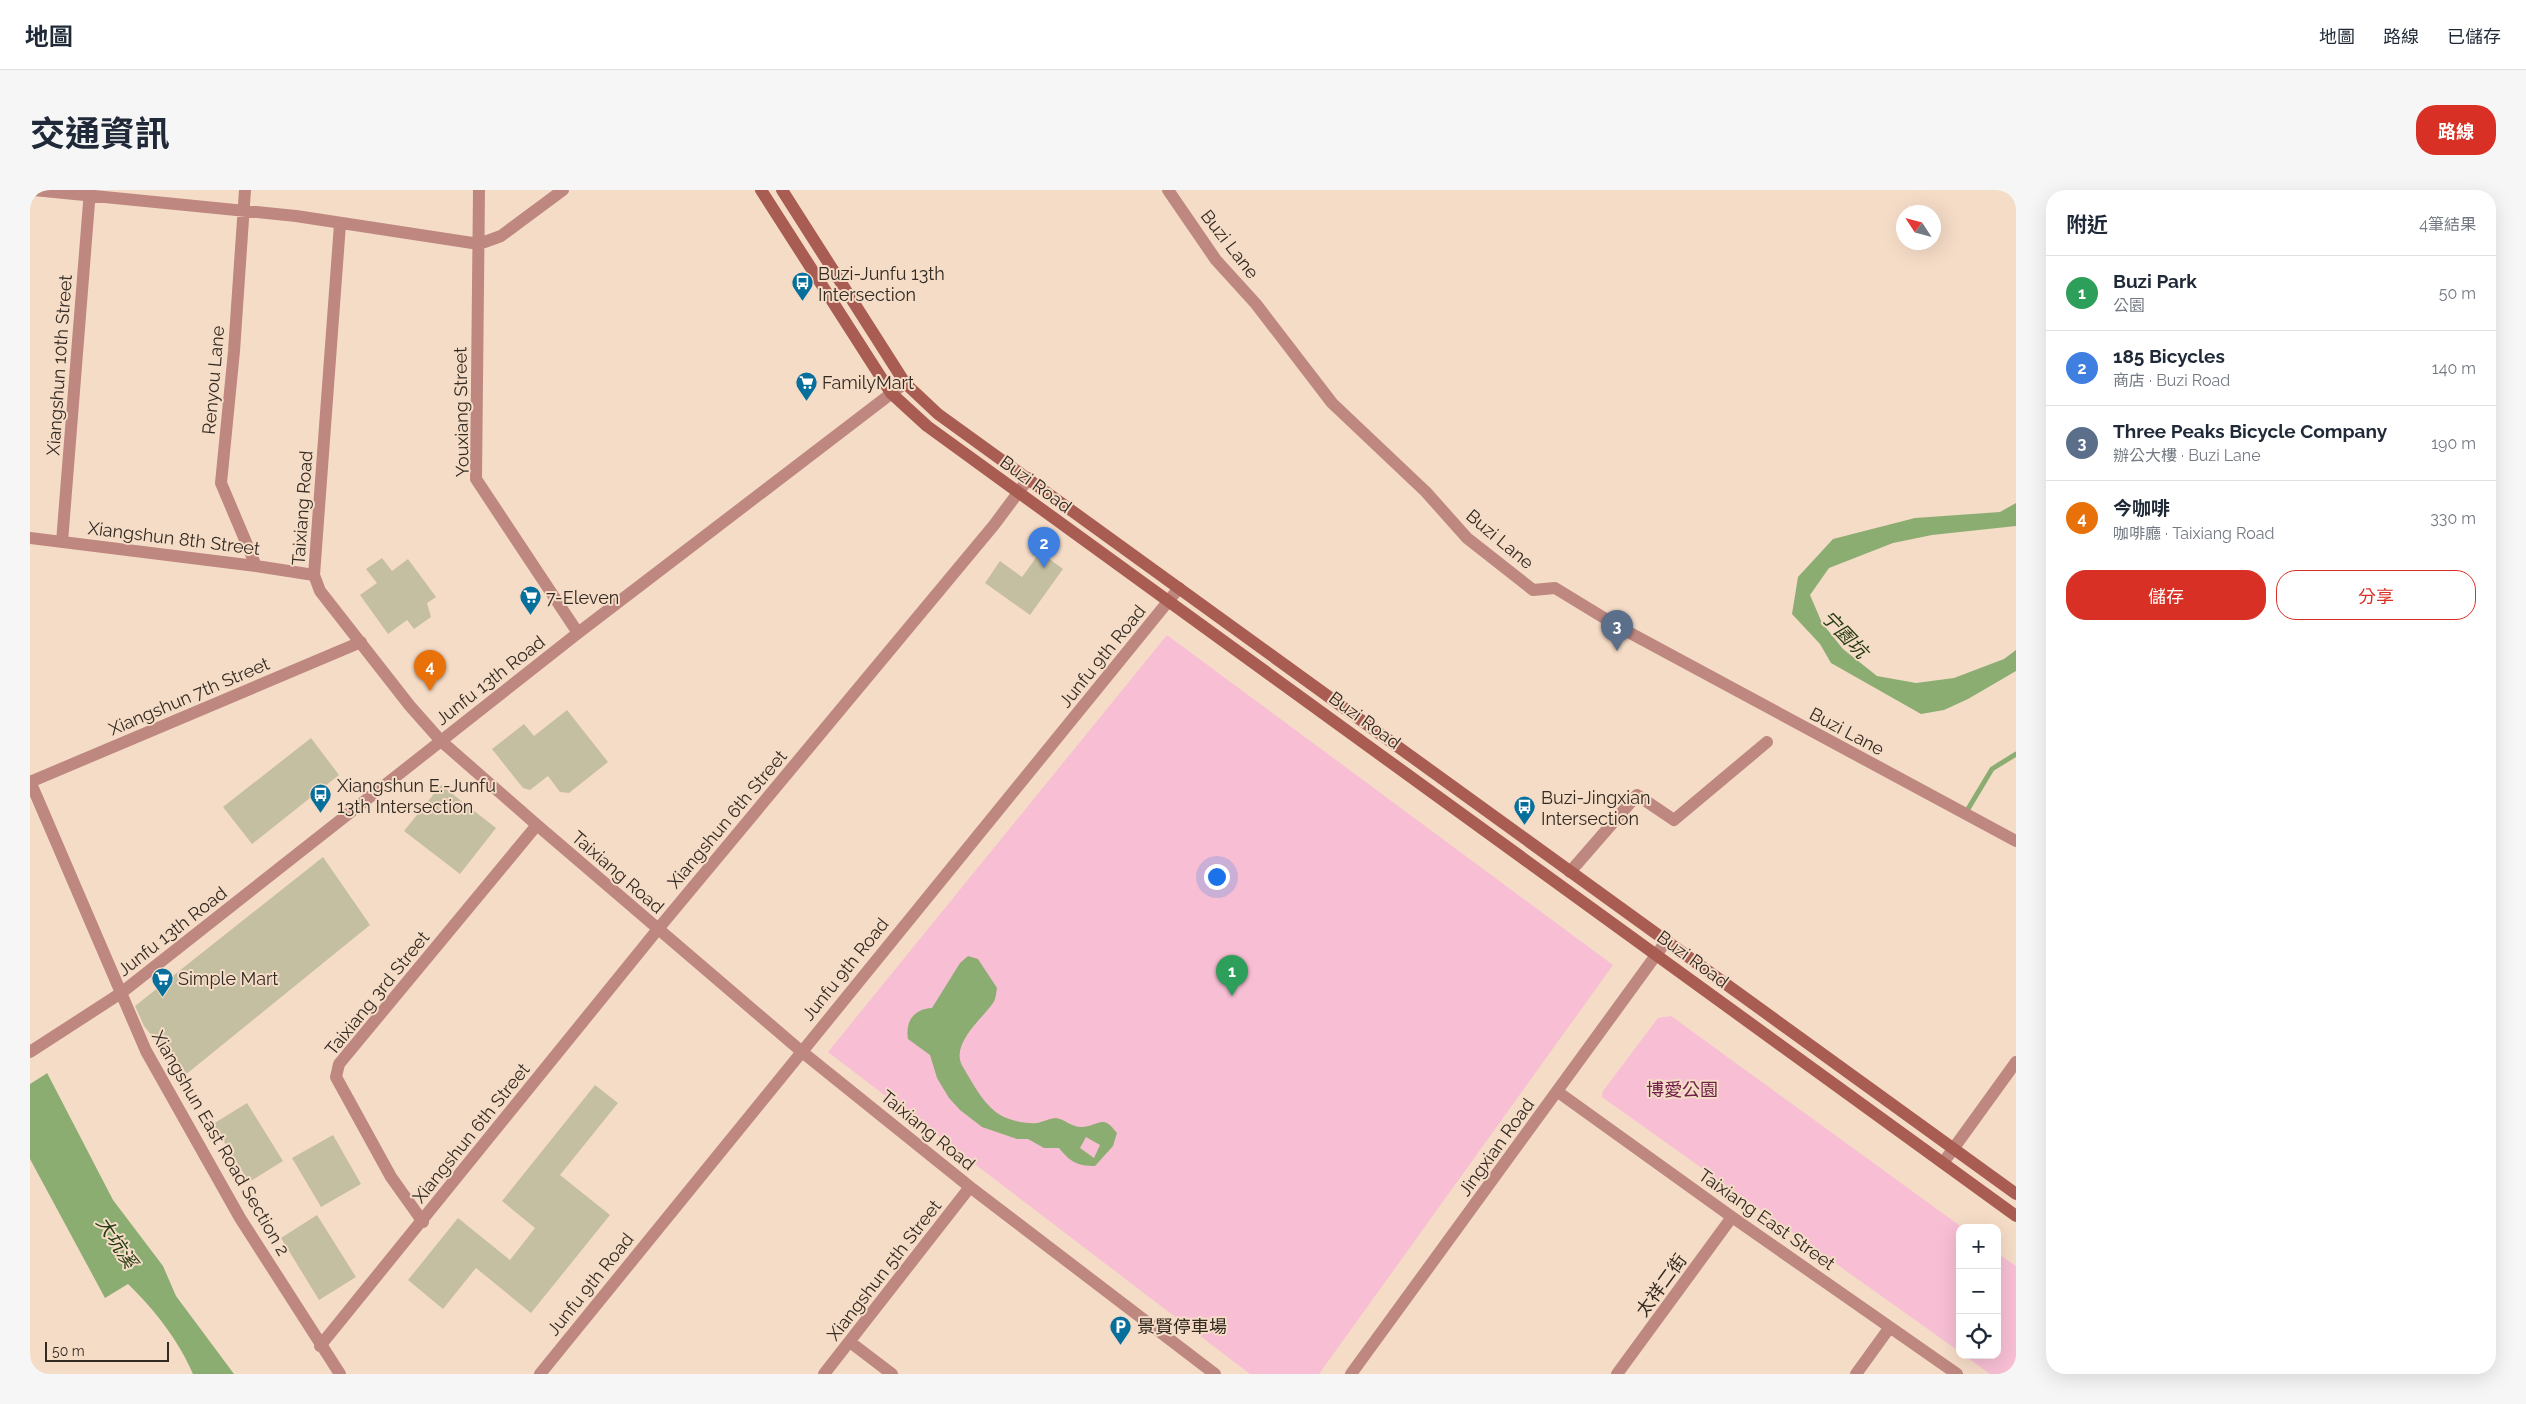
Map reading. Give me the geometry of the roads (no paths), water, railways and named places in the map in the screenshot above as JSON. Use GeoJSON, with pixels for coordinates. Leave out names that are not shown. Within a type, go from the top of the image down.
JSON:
{"type":"FeatureCollection","features":[{"type":"Feature","properties":{"kind":"main road","name":"Buzi Road"},"geometry":{"type":"LineString","coordinates":[[761,190],[891,393],[927,426],[1170,600],[2016,1216]]}},
{"type":"Feature","properties":{"kind":"main road","name":"Buzi Road"},"geometry":{"type":"LineString","coordinates":[[782,190],[904,383],[938,414],[2016,1194]]}},
{"type":"Feature","properties":{"kind":"street"},"geometry":{"type":"LineString","coordinates":[[34,190],[90,193],[243,210],[480,244],[501,236],[563,190]]}},
{"type":"Feature","properties":{"kind":"street","name":"Renyou Lane"},"geometry":{"type":"LineString","coordinates":[[245,190],[234,351],[221,483],[256,566]]}},
{"type":"Feature","properties":{"kind":"street","name":"Youxiang Street"},"geometry":{"type":"LineString","coordinates":[[479,190],[480,244],[476,479],[578,633]]}},
{"type":"Feature","properties":{"kind":"street","name":"Buzi Lane"},"geometry":{"type":"LineString","coordinates":[[1168,190],[1216,260],[1256,304],[1332,403],[1426,492],[1467,538],[1533,590],[1555,588],[1628,632],[2016,841]]}},
{"type":"Feature","properties":{"kind":"street","name":"Xiangshun 10th Street"},"geometry":{"type":"LineString","coordinates":[[62,542],[90,193]]}},
{"type":"Feature","properties":{"kind":"street","name":"Taixiang Road"},"geometry":{"type":"LineString","coordinates":[[340,224],[314,575],[320,591],[410,706],[441,741],[537,826],[801,1051],[970,1187],[1215,1374]]}},
{"type":"Feature","properties":{"kind":"street","name":"Junfu 13th Road"},"geometry":{"type":"LineString","coordinates":[[30,1052],[121,994],[578,633],[904,383]]}},
{"type":"Feature","properties":{"kind":"street","name":"Xiangshun 6th Street"},"geometry":{"type":"LineString","coordinates":[[320,1346],[423,1222],[658,929],[994,526],[1029,478]]}},
{"type":"Feature","properties":{"kind":"street","name":"Xiangshun 8th Street"},"geometry":{"type":"LineString","coordinates":[[30,538],[314,575]]}},
{"type":"Feature","properties":{"kind":"street","name":"Junfu 9th Road"},"geometry":{"type":"LineString","coordinates":[[540,1374],[1179,588]]}},
{"type":"Feature","properties":{"kind":"street","name":"Xiangshun 7th Street"},"geometry":{"type":"LineString","coordinates":[[30,781],[361,642]]}},
{"type":"Feature","properties":{"kind":"street"},"geometry":{"type":"LineString","coordinates":[[1570,872],[1637,795],[1674,820],[1767,742]]}},
{"type":"Feature","properties":{"kind":"street","name":"Xiangshun East Road Section 2"},"geometry":{"type":"LineString","coordinates":[[30,781],[146,1051],[240,1218],[320,1346],[340,1374]]}},
{"type":"Feature","properties":{"kind":"street","name":"Taixiang 3rd Street"},"geometry":{"type":"LineString","coordinates":[[423,1222],[391,1177],[336,1077],[338,1064],[537,826]]}},
{"type":"Feature","properties":{"kind":"street","name":"Jingxian Road"},"geometry":{"type":"LineString","coordinates":[[1351,1374],[1667,940]]}},
{"type":"Feature","properties":{"kind":"street"},"geometry":{"type":"LineString","coordinates":[[1943,1163],[2016,1062]]}},
{"type":"Feature","properties":{"kind":"street","name":"Taixiang East Street"},"geometry":{"type":"LineString","coordinates":[[1558,1092],[1732,1217],[1957,1374]]}},
{"type":"Feature","properties":{"kind":"street","name":"Xiangshun 5th Street"},"geometry":{"type":"LineString","coordinates":[[824,1374],[970,1187]]}},
{"type":"Feature","properties":{"kind":"street","name":"太祥二街"},"geometry":{"type":"LineString","coordinates":[[1617,1374],[1732,1217]]}},
{"type":"Feature","properties":{"kind":"street"},"geometry":{"type":"LineString","coordinates":[[1856,1374],[1890,1327]]}},
{"type":"Feature","properties":{"kind":"street"},"geometry":{"type":"LineString","coordinates":[[850,1342],[892,1374]]}},
{"type":"Feature","properties":{"kind":"water"},"geometry":{"type":"Polygon","coordinates":[[[2016,503],[2016,526],[1932,535],[1893,543],[1829,568],[1810,595],[1822,623],[1843,649],[1877,676],[1916,683],[1954,678],[2004,659],[2016,650],[2016,671],[1968,699],[1944,710],[1921,714],[1831,663],[1820,644],[1792,614],[1798,577],[1833,539],[1915,518],[2000,512],[2016,503]]]}},
{"type":"Feature","properties":{"kind":"water"},"geometry":{"type":"Polygon","coordinates":[[[968,956],[978,959],[997,988],[994,1001],[963,1041],[960,1050],[960,1059],[963,1067],[980,1095],[997,1113],[1020,1122],[1037,1123],[1056,1118],[1078,1127],[1100,1122],[1108,1123],[1117,1133],[1113,1146],[1095,1166],[1075,1162],[1067,1157],[1059,1148],[1044,1148],[1028,1139],[1017,1139],[982,1127],[960,1110],[949,1098],[937,1078],[930,1055],[908,1039],[908,1027],[912,1017],[920,1011],[932,1008],[960,963],[968,956]],[[1086,1137],[1080,1148],[1094,1158],[1100,1145],[1086,1137]]]}},
{"type":"Feature","properties":{"kind":"water","name":"大坑溪"},"geometry":{"type":"Polygon","coordinates":[[[30,1040],[113,1200],[163,1266],[176,1296],[234,1374],[193,1374],[181,1350],[165,1326],[128,1284],[105,1298],[30,1159],[30,1040]]]}},
{"type":"Feature","properties":{"kind":"waterway"},"geometry":{"type":"LineString","coordinates":[[1968,809],[1992,769],[2016,754]]}},
{"type":"Feature","properties":{"kind":"place","name":"Buzi-Junfu 13th Intersection"},"geometry":{"type":"Point","coordinates":[802,302]}},
{"type":"Feature","properties":{"kind":"place","name":"FamilyMart"},"geometry":{"type":"Point","coordinates":[806,401]}},
{"type":"Feature","properties":{"kind":"place","name":"185 Bicycles"},"geometry":{"type":"Point","coordinates":[1044,568]}},
{"type":"Feature","properties":{"kind":"place","name":"7-Eleven"},"geometry":{"type":"Point","coordinates":[530,616]}},
{"type":"Feature","properties":{"kind":"place","name":"Three Peaks Bicycle Company"},"geometry":{"type":"Point","coordinates":[1617,651]}},
{"type":"Feature","properties":{"kind":"place","name":"今咖啡"},"geometry":{"type":"Point","coordinates":[430,691]}},
{"type":"Feature","properties":{"kind":"place","name":"Xiangshun E.-Junfu 13th Intersection"},"geometry":{"type":"Point","coordinates":[321,814]}},
{"type":"Feature","properties":{"kind":"place","name":"Buzi-Jingxian Intersection"},"geometry":{"type":"Point","coordinates":[1525,826]}},
{"type":"Feature","properties":{"kind":"place","name":"Buzi Park"},"geometry":{"type":"Point","coordinates":[1232,996]}},
{"type":"Feature","properties":{"kind":"place","name":"Simple Mart"},"geometry":{"type":"Point","coordinates":[162,997]}},
{"type":"Feature","properties":{"kind":"place","name":"景賢停車場"},"geometry":{"type":"Point","coordinates":[1121,1345]}},
{"type":"Feature","properties":{"kind":"water label","name":"宁園坑"},"geometry":{"type":"Point","coordinates":[1845,634]}},
{"type":"Feature","properties":{"kind":"park label","name":"博愛公園"},"geometry":{"type":"Point","coordinates":[1682,1089]}}]}
